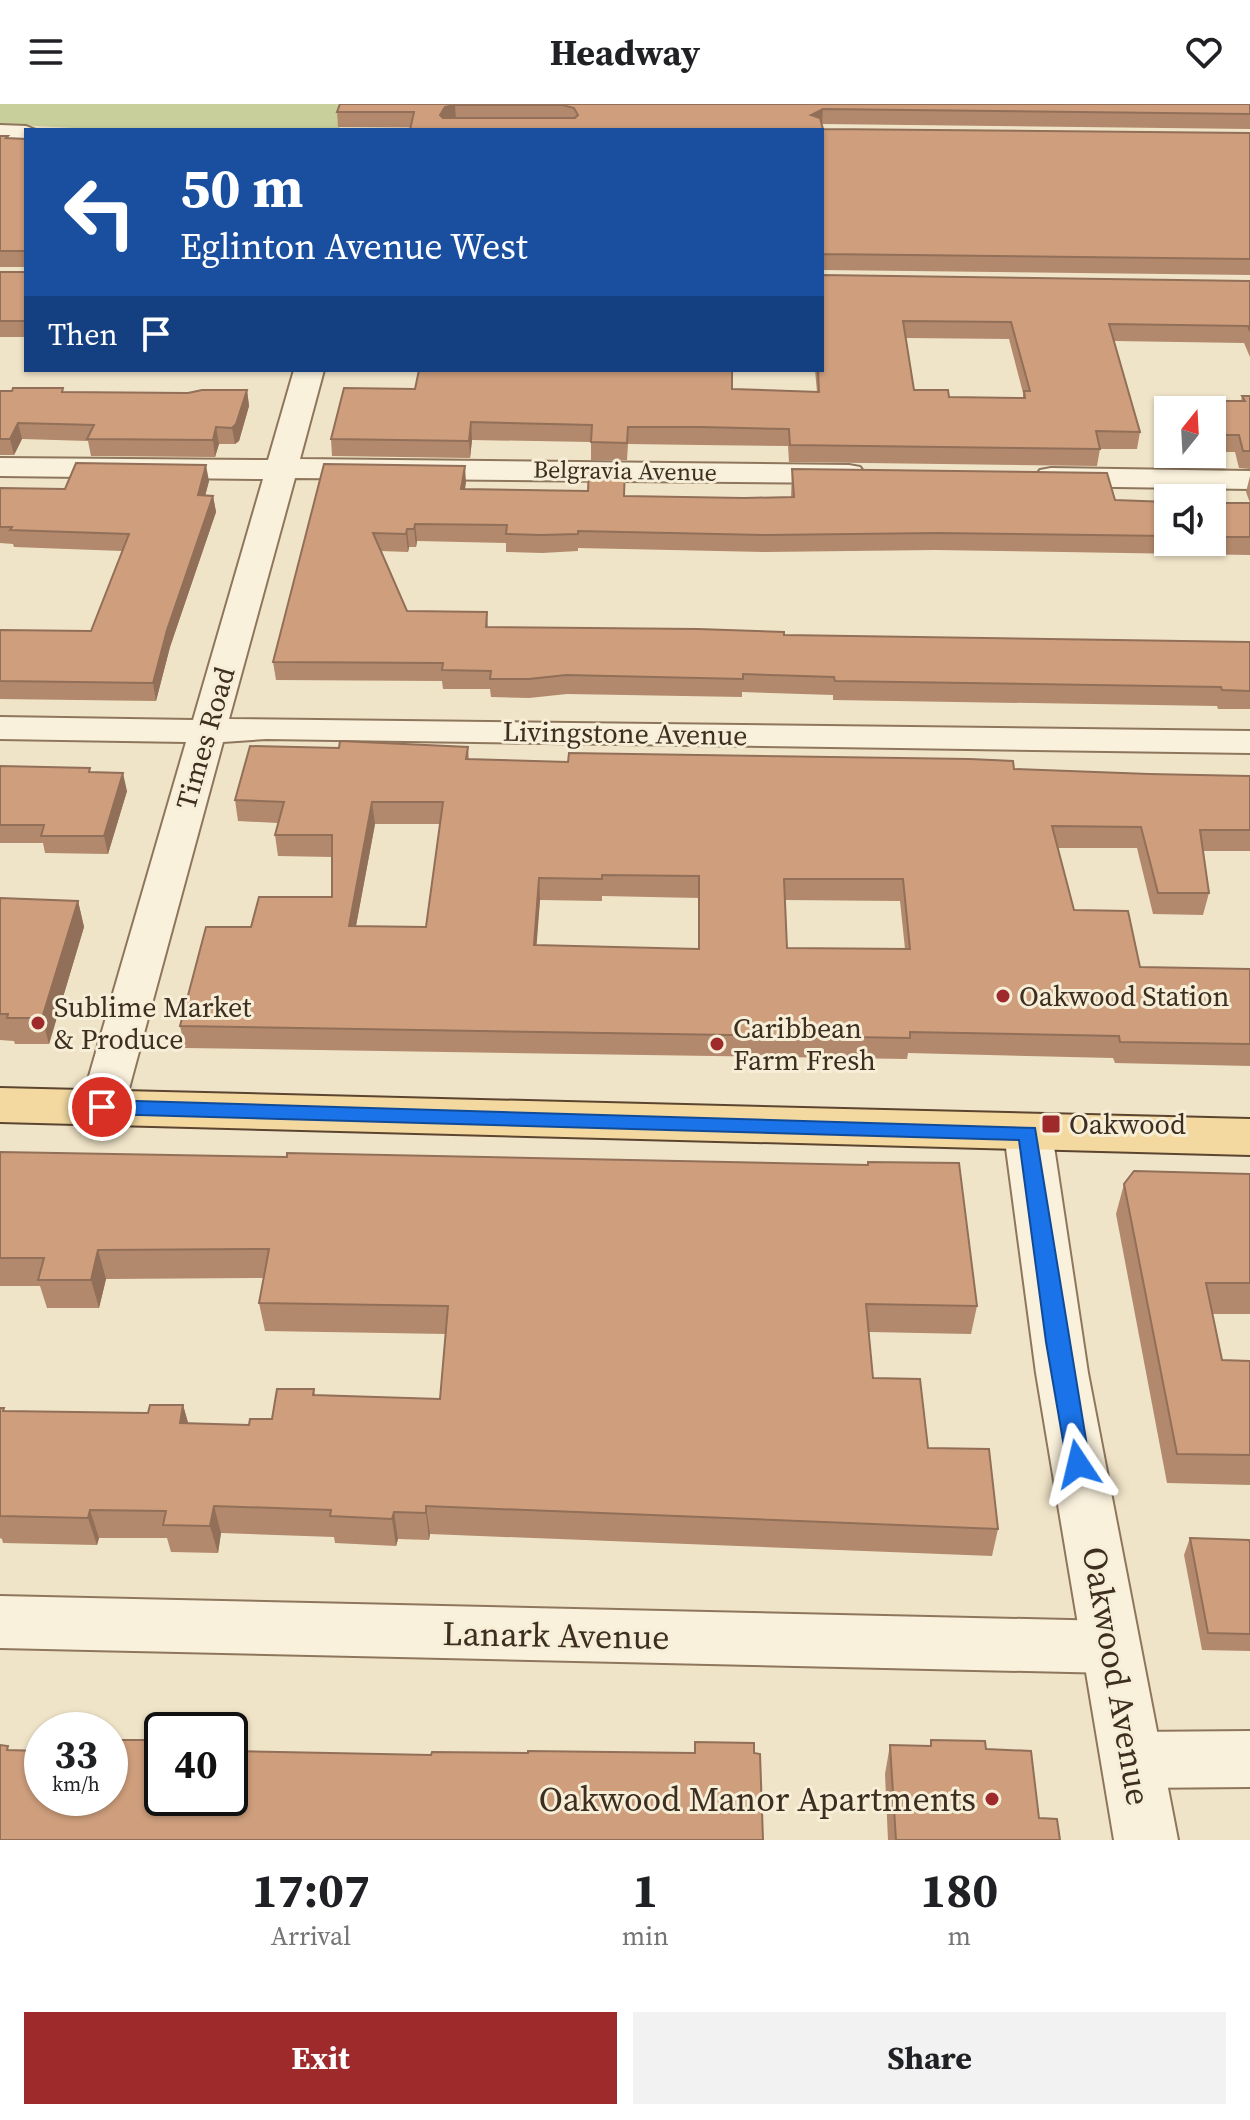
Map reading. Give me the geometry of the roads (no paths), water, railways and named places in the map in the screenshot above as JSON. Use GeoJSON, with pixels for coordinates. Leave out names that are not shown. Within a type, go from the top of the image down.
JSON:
{"type":"FeatureCollection","features":[{"type":"Feature","properties":{"kind":"main road"},"geometry":{"type":"LineString","coordinates":[[0,1105],[1250,1137]]}},
{"type":"Feature","properties":{"kind":"street"},"geometry":{"type":"LineString","coordinates":[[0,132],[24,133]]}},
{"type":"Feature","properties":{"kind":"street","name":"Times Road"},"geometry":{"type":"LineString","coordinates":[[102,1107],[308,372]]}},
{"type":"Feature","properties":{"kind":"street","name":"Belgravia Avenue"},"geometry":{"type":"LineString","coordinates":[[0,467],[886,475]]}},
{"type":"Feature","properties":{"kind":"street"},"geometry":{"type":"LineString","coordinates":[[1029,477],[1250,480]]}},
{"type":"Feature","properties":{"kind":"street","name":"Livingstone Avenue"},"geometry":{"type":"LineString","coordinates":[[0,728],[209,731],[266,728],[1250,742]]}},
{"type":"Feature","properties":{"kind":"street","name":"Oakwood Avenue"},"geometry":{"type":"LineString","coordinates":[[1028,1133],[1062,1373],[1146,1840]]}},
{"type":"Feature","properties":{"kind":"street","name":"Lanark Avenue"},"geometry":{"type":"LineString","coordinates":[[0,1622],[1112,1647]]}},
{"type":"Feature","properties":{"kind":"street"},"geometry":{"type":"LineString","coordinates":[[1133,1760],[1250,1759]]}},
{"type":"Feature","properties":{"kind":"place","name":"Oakwood Station"},"geometry":{"type":"Point","coordinates":[1003,996]}},
{"type":"Feature","properties":{"kind":"place","name":"Sublime Market & Produce"},"geometry":{"type":"Point","coordinates":[38,1023]}},
{"type":"Feature","properties":{"kind":"place","name":"Caribbean Farm Fresh"},"geometry":{"type":"Point","coordinates":[717,1044]}},
{"type":"Feature","properties":{"kind":"place","name":"Oakwood"},"geometry":{"type":"Point","coordinates":[1051,1124]}},
{"type":"Feature","properties":{"kind":"place","name":"Oakwood Manor Apartments"},"geometry":{"type":"Point","coordinates":[992,1799]}}]}
